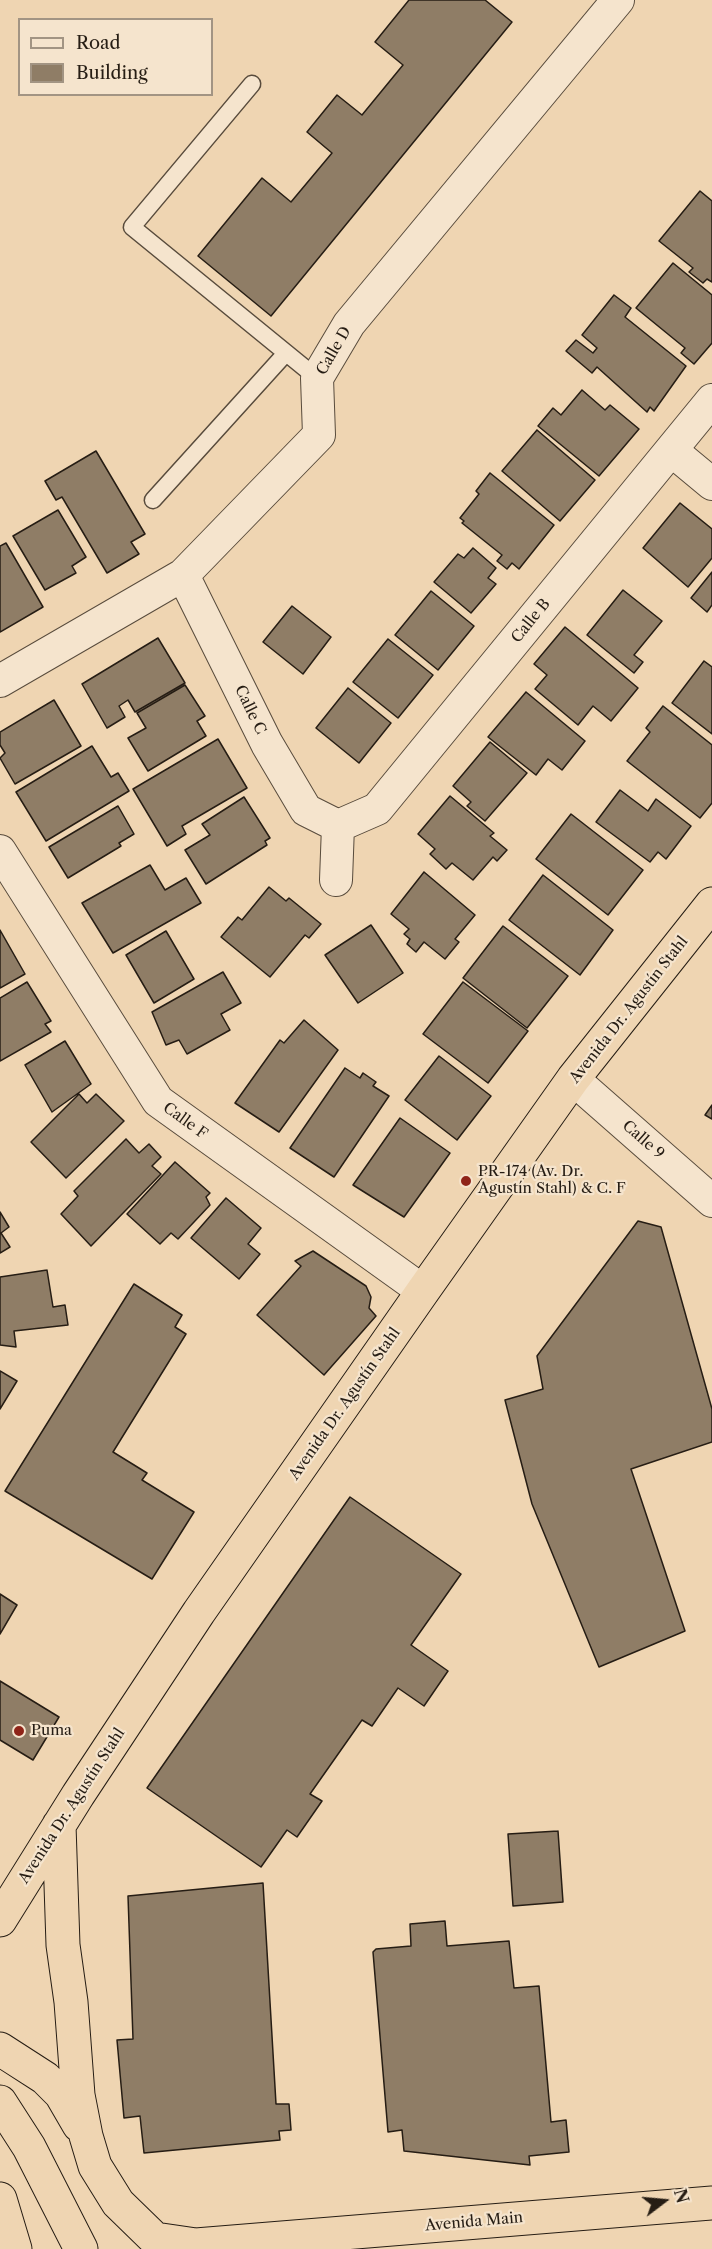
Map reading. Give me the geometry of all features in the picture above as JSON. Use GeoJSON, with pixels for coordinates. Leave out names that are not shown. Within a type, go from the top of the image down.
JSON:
{"type":"FeatureCollection","features":[{"type":"Feature","properties":{"kind":"highway","name":"Avenida Dr. Agustín Stahl"},"geometry":{"type":"LineString","coordinates":[[0,1920],[59,1825],[199,1612],[423,1291],[573,1079],[712,904]]}},
{"type":"Feature","properties":{"kind":"highway"},"geometry":{"type":"LineString","coordinates":[[59,1825],[63,1946],[71,2002],[78,2095],[86,2136]]}},
{"type":"Feature","properties":{"kind":"highway"},"geometry":{"type":"LineString","coordinates":[[0,1878],[35,1864]]}},
{"type":"Feature","properties":{"kind":"highway"},"geometry":{"type":"LineString","coordinates":[[0,2049],[45,2078],[61,2094],[86,2136]]}},
{"type":"Feature","properties":{"kind":"highway"},"geometry":{"type":"LineString","coordinates":[[0,2102],[29,2147],[81,2249]]}},
{"type":"Feature","properties":{"kind":"highway","name":"Avenida Main"},"geometry":{"type":"LineString","coordinates":[[86,2136],[95,2166],[118,2203],[155,2239],[196,2245],[233,2245],[712,2203]]}},
{"type":"Feature","properties":{"kind":"highway"},"geometry":{"type":"LineString","coordinates":[[0,2199],[15,2249]]}},
{"type":"Feature","properties":{"kind":"highway"},"geometry":{"type":"LineString","coordinates":[[429,2249],[592,2212]]}},
{"type":"Feature","properties":{"kind":"street","name":"Calle D"},"geometry":{"type":"LineString","coordinates":[[0,681],[183,575],[319,435],[317,378],[349,324],[618,0]]}},
{"type":"Feature","properties":{"kind":"street","name":"Calle B"},"geometry":{"type":"LineString","coordinates":[[338,826],[377,809],[712,400]]}},
{"type":"Feature","properties":{"kind":"street"},"geometry":{"type":"LineString","coordinates":[[671,450],[712,484]]}},
{"type":"Feature","properties":{"kind":"street","name":"Calle C"},"geometry":{"type":"LineString","coordinates":[[183,575],[267,744],[306,810],[338,826]]}},
{"type":"Feature","properties":{"kind":"street"},"geometry":{"type":"LineString","coordinates":[[336,880],[338,826]]}},
{"type":"Feature","properties":{"kind":"street","name":"Calle F"},"geometry":{"type":"LineString","coordinates":[[0,851],[158,1101],[423,1291]]}},
{"type":"Feature","properties":{"kind":"street","name":"Calle 9"},"geometry":{"type":"LineString","coordinates":[[573,1079],[712,1201]]}},
{"type":"Feature","properties":{"kind":"lane"},"geometry":{"type":"LineString","coordinates":[[252,84],[132,227],[317,378]]}},
{"type":"Feature","properties":{"kind":"lane"},"geometry":{"type":"LineString","coordinates":[[153,500],[286,353]]}},
{"type":"Feature","properties":{"kind":"building"},"geometry":{"type":"Polygon","coordinates":[[[409,0],[485,0],[512,22],[271,316],[198,256],[262,178],[291,202],[332,153],[307,132],[337,95],[362,115],[403,65],[375,42],[409,0]]]}},
{"type":"Feature","properties":{"kind":"building"},"geometry":{"type":"Polygon","coordinates":[[[700,191],[712,201],[712,282],[707,279],[703,283],[689,272],[693,268],[659,241],[700,191]]]}},
{"type":"Feature","properties":{"kind":"building"},"geometry":{"type":"Polygon","coordinates":[[[673,263],[712,295],[712,343],[694,364],[681,353],[685,348],[636,308],[673,263]]]}},
{"type":"Feature","properties":{"kind":"building"},"geometry":{"type":"Polygon","coordinates":[[[614,295],[631,308],[625,317],[686,366],[654,411],[650,407],[647,412],[597,367],[592,373],[566,351],[576,340],[593,353],[597,348],[582,335],[614,295]]]}},
{"type":"Feature","properties":{"kind":"building"},"geometry":{"type":"Polygon","coordinates":[[[582,390],[605,410],[610,405],[639,429],[599,476],[538,426],[553,408],[561,415],[582,390]]]}},
{"type":"Feature","properties":{"kind":"building"},"geometry":{"type":"Polygon","coordinates":[[[537,430],[595,480],[560,521],[502,471],[537,430]]]}},
{"type":"Feature","properties":{"kind":"building"},"geometry":{"type":"Polygon","coordinates":[[[96,451],[145,534],[131,542],[139,554],[107,573],[62,497],[56,500],[45,481],[96,451]]]}},
{"type":"Feature","properties":{"kind":"building"},"geometry":{"type":"Polygon","coordinates":[[[490,473],[554,525],[519,569],[512,563],[507,569],[497,561],[502,555],[462,523],[464,521],[460,518],[479,494],[476,491],[490,473]]]}},
{"type":"Feature","properties":{"kind":"building"},"geometry":{"type":"Polygon","coordinates":[[[680,503],[712,529],[712,558],[688,587],[643,548],[680,503]]]}},
{"type":"Feature","properties":{"kind":"building"},"geometry":{"type":"Polygon","coordinates":[[[58,510],[86,557],[72,566],[76,573],[45,590],[13,536],[58,510]]]}},
{"type":"Feature","properties":{"kind":"building"},"geometry":{"type":"Polygon","coordinates":[[[6,543],[43,607],[0,632],[0,546],[6,543]]]}},
{"type":"Feature","properties":{"kind":"building"},"geometry":{"type":"Polygon","coordinates":[[[473,548],[496,568],[488,578],[496,584],[471,613],[434,582],[458,554],[464,558],[473,548]]]}},
{"type":"Feature","properties":{"kind":"building"},"geometry":{"type":"Polygon","coordinates":[[[712,572],[712,605],[707,612],[691,598],[712,572]]]}},
{"type":"Feature","properties":{"kind":"building"},"geometry":{"type":"Polygon","coordinates":[[[623,590],[662,621],[634,655],[643,662],[634,673],[587,635],[623,590]]]}},
{"type":"Feature","properties":{"kind":"building"},"geometry":{"type":"Polygon","coordinates":[[[431,591],[474,626],[438,670],[395,635],[431,591]]]}},
{"type":"Feature","properties":{"kind":"building"},"geometry":{"type":"Polygon","coordinates":[[[292,606],[331,637],[303,674],[263,642],[292,606]]]}},
{"type":"Feature","properties":{"kind":"building"},"geometry":{"type":"Polygon","coordinates":[[[565,627],[638,688],[611,721],[593,706],[578,725],[535,689],[547,675],[534,664],[565,627]]]}},
{"type":"Feature","properties":{"kind":"building"},"geometry":{"type":"Polygon","coordinates":[[[158,638],[185,683],[135,712],[128,700],[119,706],[125,717],[107,728],[82,684],[158,638]]]}},
{"type":"Feature","properties":{"kind":"building"},"geometry":{"type":"Polygon","coordinates":[[[388,639],[433,675],[398,718],[353,682],[388,639]]]}},
{"type":"Feature","properties":{"kind":"building"},"geometry":{"type":"Polygon","coordinates":[[[704,661],[712,667],[712,734],[672,703],[704,661]]]}},
{"type":"Feature","properties":{"kind":"building"},"geometry":{"type":"Polygon","coordinates":[[[185,685],[205,716],[197,721],[206,736],[148,771],[128,738],[146,728],[137,713],[185,685]]]}},
{"type":"Feature","properties":{"kind":"building"},"geometry":{"type":"Polygon","coordinates":[[[348,688],[391,723],[359,763],[316,728],[348,688]]]}},
{"type":"Feature","properties":{"kind":"building"},"geometry":{"type":"Polygon","coordinates":[[[526,692],[585,741],[562,770],[548,759],[536,775],[488,737],[526,692]]]}},
{"type":"Feature","properties":{"kind":"building"},"geometry":{"type":"Polygon","coordinates":[[[54,700],[81,746],[15,784],[0,758],[5,753],[0,745],[0,732],[54,700]]]}},
{"type":"Feature","properties":{"kind":"building"},"geometry":{"type":"Polygon","coordinates":[[[663,706],[712,745],[712,803],[700,818],[627,761],[650,732],[646,728],[663,706]]]}},
{"type":"Feature","properties":{"kind":"building"},"geometry":{"type":"Polygon","coordinates":[[[218,739],[247,788],[182,826],[186,834],[167,846],[133,789],[218,739]]]}},
{"type":"Feature","properties":{"kind":"building"},"geometry":{"type":"Polygon","coordinates":[[[490,742],[527,773],[485,821],[467,806],[471,802],[453,786],[490,742]]]}},
{"type":"Feature","properties":{"kind":"building"},"geometry":{"type":"Polygon","coordinates":[[[92,746],[111,777],[118,773],[129,791],[46,841],[16,792],[92,746]]]}},
{"type":"Feature","properties":{"kind":"building"},"geometry":{"type":"Polygon","coordinates":[[[620,790],[648,811],[656,799],[691,826],[666,859],[658,852],[650,862],[596,822],[620,790]]]}},
{"type":"Feature","properties":{"kind":"building"},"geometry":{"type":"Polygon","coordinates":[[[450,796],[494,833],[490,836],[507,850],[497,861],[493,857],[473,880],[452,863],[446,869],[430,854],[435,849],[418,834],[450,796]]]}},
{"type":"Feature","properties":{"kind":"building"},"geometry":{"type":"Polygon","coordinates":[[[244,797],[270,838],[265,841],[267,845],[206,884],[185,850],[210,835],[202,824],[244,797]]]}},
{"type":"Feature","properties":{"kind":"building"},"geometry":{"type":"Polygon","coordinates":[[[118,806],[134,834],[119,843],[121,846],[68,878],[49,847],[118,806]]]}},
{"type":"Feature","properties":{"kind":"building"},"geometry":{"type":"Polygon","coordinates":[[[571,814],[643,870],[608,915],[536,859],[571,814]]]}},
{"type":"Feature","properties":{"kind":"building"},"geometry":{"type":"Polygon","coordinates":[[[150,865],[165,890],[186,878],[201,903],[113,953],[82,903],[150,865]]]}},
{"type":"Feature","properties":{"kind":"building"},"geometry":{"type":"Polygon","coordinates":[[[424,872],[475,915],[455,939],[459,942],[445,959],[424,942],[416,952],[407,944],[410,939],[404,934],[409,929],[391,914],[424,872]]]}},
{"type":"Feature","properties":{"kind":"building"},"geometry":{"type":"Polygon","coordinates":[[[543,875],[613,930],[580,975],[509,920],[543,875]]]}},
{"type":"Feature","properties":{"kind":"building"},"geometry":{"type":"Polygon","coordinates":[[[269,887],[286,901],[289,898],[321,924],[309,938],[305,935],[270,977],[221,937],[238,917],[242,920],[269,887]]]}},
{"type":"Feature","properties":{"kind":"building"},"geometry":{"type":"Polygon","coordinates":[[[371,925],[403,973],[358,1003],[325,955],[371,925]]]}},
{"type":"Feature","properties":{"kind":"building"},"geometry":{"type":"Polygon","coordinates":[[[503,926],[568,976],[527,1028],[463,978],[503,926]]]}},
{"type":"Feature","properties":{"kind":"building"},"geometry":{"type":"Polygon","coordinates":[[[0,930],[25,974],[0,988],[0,930]]]}},
{"type":"Feature","properties":{"kind":"building"},"geometry":{"type":"Polygon","coordinates":[[[166,931],[194,979],[154,1003],[126,955],[166,931]]]}},
{"type":"Feature","properties":{"kind":"building"},"geometry":{"type":"Polygon","coordinates":[[[223,972],[241,1003],[221,1014],[230,1030],[187,1054],[179,1040],[166,1045],[152,1012],[223,972]]]}},
{"type":"Feature","properties":{"kind":"building"},"geometry":{"type":"Polygon","coordinates":[[[27,982],[51,1021],[45,1024],[51,1032],[0,1061],[0,998],[27,982]]]}},
{"type":"Feature","properties":{"kind":"building"},"geometry":{"type":"Polygon","coordinates":[[[463,982],[528,1031],[488,1083],[423,1034],[463,982]]]}},
{"type":"Feature","properties":{"kind":"building"},"geometry":{"type":"Polygon","coordinates":[[[304,1020],[338,1050],[279,1132],[235,1103],[280,1040],[284,1043],[304,1020]]]}},
{"type":"Feature","properties":{"kind":"building"},"geometry":{"type":"Polygon","coordinates":[[[65,1041],[91,1084],[52,1112],[25,1065],[65,1041]]]}},
{"type":"Feature","properties":{"kind":"building"},"geometry":{"type":"Polygon","coordinates":[[[439,1056],[491,1096],[457,1140],[405,1100],[439,1056]]]}},
{"type":"Feature","properties":{"kind":"building"},"geometry":{"type":"Polygon","coordinates":[[[345,1068],[360,1078],[363,1073],[376,1082],[373,1086],[389,1096],[334,1177],[290,1148],[345,1068]]]}},
{"type":"Feature","properties":{"kind":"building"},"geometry":{"type":"Polygon","coordinates":[[[79,1094],[87,1103],[96,1094],[124,1121],[66,1178],[31,1142],[79,1094]]]}},
{"type":"Feature","properties":{"kind":"building"},"geometry":{"type":"Polygon","coordinates":[[[712,1105],[712,1119],[705,1115],[712,1105]]]}},
{"type":"Feature","properties":{"kind":"building"},"geometry":{"type":"Polygon","coordinates":[[[400,1118],[450,1153],[404,1217],[353,1185],[400,1118]]]}},
{"type":"Feature","properties":{"kind":"building"},"geometry":{"type":"Polygon","coordinates":[[[126,1139],[139,1153],[149,1144],[161,1157],[152,1166],[161,1174],[91,1246],[61,1214],[78,1196],[74,1191],[126,1139]]]}},
{"type":"Feature","properties":{"kind":"building"},"geometry":{"type":"Polygon","coordinates":[[[175,1162],[210,1193],[206,1197],[210,1205],[178,1239],[171,1233],[160,1244],[127,1214],[175,1162]]]}},
{"type":"Feature","properties":{"kind":"building"},"geometry":{"type":"Polygon","coordinates":[[[226,1198],[261,1228],[248,1244],[260,1254],[239,1279],[191,1238],[226,1198]]]}},
{"type":"Feature","properties":{"kind":"building"},"geometry":{"type":"Polygon","coordinates":[[[0,1212],[9,1227],[1,1233],[10,1247],[0,1253],[0,1212]]]}},
{"type":"Feature","properties":{"kind":"building"},"geometry":{"type":"Polygon","coordinates":[[[638,1221],[661,1227],[712,1409],[712,1442],[631,1469],[685,1631],[599,1667],[532,1504],[505,1400],[543,1389],[537,1356],[638,1221]]]}},
{"type":"Feature","properties":{"kind":"building"},"geometry":{"type":"Polygon","coordinates":[[[313,1251],[366,1286],[371,1297],[369,1308],[376,1316],[324,1375],[257,1315],[301,1266],[295,1261],[313,1251]]]}},
{"type":"Feature","properties":{"kind":"building"},"geometry":{"type":"Polygon","coordinates":[[[47,1270],[53,1307],[65,1305],[68,1325],[14,1331],[16,1347],[0,1345],[0,1277],[47,1270]]]}},
{"type":"Feature","properties":{"kind":"building"},"geometry":{"type":"Polygon","coordinates":[[[134,1284],[182,1315],[175,1327],[186,1334],[113,1452],[147,1473],[142,1480],[194,1512],[152,1579],[5,1491],[134,1284]]]}},
{"type":"Feature","properties":{"kind":"building"},"geometry":{"type":"Polygon","coordinates":[[[0,1371],[17,1381],[0,1409],[0,1371]]]}},
{"type":"Feature","properties":{"kind":"building"},"geometry":{"type":"Polygon","coordinates":[[[350,1497],[461,1574],[411,1645],[448,1671],[424,1706],[398,1688],[372,1726],[362,1720],[310,1794],[322,1801],[297,1837],[287,1830],[261,1867],[147,1788],[350,1497]]]}},
{"type":"Feature","properties":{"kind":"building"},"geometry":{"type":"Polygon","coordinates":[[[0,1594],[17,1605],[0,1634],[0,1594]]]}},
{"type":"Feature","properties":{"kind":"building"},"geometry":{"type":"Polygon","coordinates":[[[0,1681],[59,1717],[33,1760],[0,1740],[0,1681]]]}},
{"type":"Feature","properties":{"kind":"building"},"geometry":{"type":"Polygon","coordinates":[[[558,1831],[563,1902],[513,1906],[508,1834],[558,1831]]]}},
{"type":"Feature","properties":{"kind":"building"},"geometry":{"type":"Polygon","coordinates":[[[263,1883],[276,2104],[289,2104],[291,2130],[279,2131],[280,2140],[144,2153],[140,2116],[124,2118],[117,2040],[133,2039],[128,1896],[263,1883]]]}},
{"type":"Feature","properties":{"kind":"building"},"geometry":{"type":"Polygon","coordinates":[[[445,1921],[447,1946],[509,1941],[514,1988],[539,1986],[551,2122],[566,2120],[569,2152],[529,2156],[530,2165],[404,2151],[402,2130],[388,2132],[373,1952],[376,1949],[411,1946],[410,1924],[445,1921]]]}},
{"type":"Feature","properties":{"kind":"place","name":"PR-174 (Av. Dr. Agustín Stahl) & C. F"},"geometry":{"type":"Point","coordinates":[466,1181]}},
{"type":"Feature","properties":{"kind":"place","name":"Puma"},"geometry":{"type":"Point","coordinates":[19,1731]}}]}
